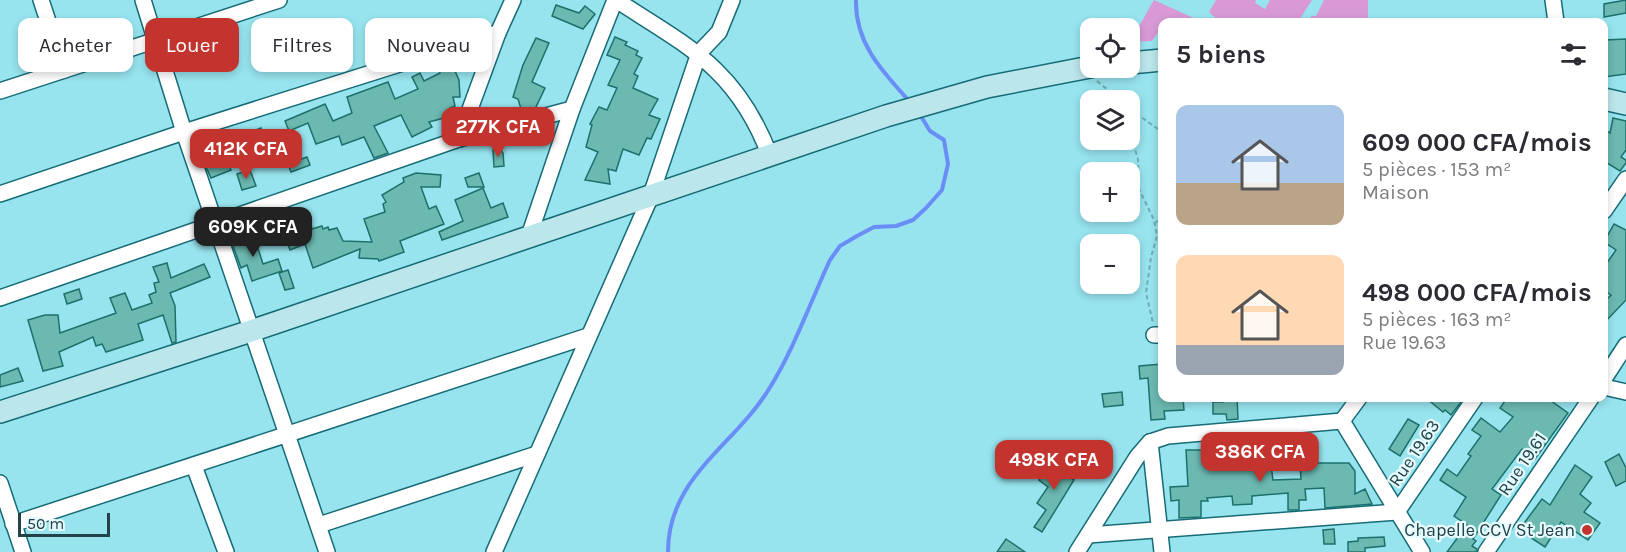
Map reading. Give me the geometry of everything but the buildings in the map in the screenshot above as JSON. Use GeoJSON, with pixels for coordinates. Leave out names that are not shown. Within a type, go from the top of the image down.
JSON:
{"type":"FeatureCollection","features":[{"type":"Feature","properties":{"kind":"street"},"geometry":{"type":"LineString","coordinates":[[41,0],[47,18]]}},
{"type":"Feature","properties":{"kind":"street"},"geometry":{"type":"LineString","coordinates":[[143,0],[149,18]]}},
{"type":"Feature","properties":{"kind":"street"},"geometry":{"type":"LineString","coordinates":[[224,18],[279,0]]}},
{"type":"Feature","properties":{"kind":"street"},"geometry":{"type":"LineString","coordinates":[[459,139],[498,33],[513,0]]}},
{"type":"Feature","properties":{"kind":"street"},"geometry":{"type":"LineString","coordinates":[[529,236],[572,109],[615,0],[699,53],[742,99],[753,116],[770,156]]}},
{"type":"Feature","properties":{"kind":"street"},"geometry":{"type":"LineString","coordinates":[[494,552],[650,198],[699,53],[719,32],[732,0]]}},
{"type":"Feature","properties":{"kind":"street"},"geometry":{"type":"LineString","coordinates":[[1553,0],[1555,18]]}},
{"type":"Feature","properties":{"kind":"street"},"geometry":{"type":"LineString","coordinates":[[0,194],[184,132],[498,33]]}},
{"type":"Feature","properties":{"kind":"street"},"geometry":{"type":"LineString","coordinates":[[1140,62],[1158,60]]}},
{"type":"Feature","properties":{"kind":"street"},"geometry":{"type":"LineString","coordinates":[[0,91],[58,72]]}},
{"type":"Feature","properties":{"kind":"street"},"geometry":{"type":"LineString","coordinates":[[166,72],[327,552]]}},
{"type":"Feature","properties":{"kind":"street"},"geometry":{"type":"LineString","coordinates":[[0,412],[650,198],[886,116],[1014,81],[1080,74]]}},
{"type":"Feature","properties":{"kind":"street"},"geometry":{"type":"LineString","coordinates":[[1608,100],[1626,104]]}},
{"type":"Feature","properties":{"kind":"street"},"geometry":{"type":"LineString","coordinates":[[0,298],[459,139],[572,109]]}},
{"type":"Feature","properties":{"kind":"street"},"geometry":{"type":"LineString","coordinates":[[1608,205],[1626,179]]}},
{"type":"Feature","properties":{"kind":"street"},"geometry":{"type":"LineString","coordinates":[[13,524],[588,336]]}},
{"type":"Feature","properties":{"kind":"street"},"geometry":{"type":"LineString","coordinates":[[1608,373],[1626,345]]}},
{"type":"Feature","properties":{"kind":"street"},"geometry":{"type":"LineString","coordinates":[[1608,388],[1626,392]]}},
{"type":"Feature","properties":{"kind":"street"},"geometry":{"type":"LineString","coordinates":[[1077,552],[1137,457],[1150,442],[1168,436],[1342,421],[1356,402]]}},
{"type":"Feature","properties":{"kind":"street","name":"Rue 19.63"},"geometry":{"type":"LineString","coordinates":[[1088,535],[1397,512],[1472,402]]}},
{"type":"Feature","properties":{"kind":"street","name":"Rue 19.61"},"geometry":{"type":"LineString","coordinates":[[1486,552],[1588,402]]}},
{"type":"Feature","properties":{"kind":"street"},"geometry":{"type":"LineString","coordinates":[[1342,421],[1422,552]]}},
{"type":"Feature","properties":{"kind":"street"},"geometry":{"type":"LineString","coordinates":[[1150,442],[1162,552]]}},
{"type":"Feature","properties":{"kind":"street"},"geometry":{"type":"LineString","coordinates":[[319,525],[537,454]]}},
{"type":"Feature","properties":{"kind":"street"},"geometry":{"type":"LineString","coordinates":[[194,466],[226,552]]}},
{"type":"Feature","properties":{"kind":"street"},"geometry":{"type":"LineString","coordinates":[[0,483],[22,552]]}},
{"type":"Feature","properties":{"kind":"path"},"geometry":{"type":"LineString","coordinates":[[1098,78],[1110,90]]}},
{"type":"Feature","properties":{"kind":"path"},"geometry":{"type":"LineString","coordinates":[[1140,117],[1158,129]]}},
{"type":"Feature","properties":{"kind":"path"},"geometry":{"type":"LineString","coordinates":[[1135,150],[1138,159],[1139,189],[1155,223],[1157,236],[1151,257],[1146,292],[1152,322],[1158,332]]}},
{"type":"Feature","properties":{"kind":"shaded area"},"geometry":{"type":"Polygon","coordinates":[[[1154,0],[1194,18],[1158,18],[1158,32],[1152,41],[1140,42],[1140,24],[1154,0]]]}},
{"type":"Feature","properties":{"kind":"shaded area"},"geometry":{"type":"Polygon","coordinates":[[[1216,0],[1256,0],[1255,3],[1265,9],[1270,0],[1312,0],[1301,18],[1216,18],[1209,12],[1216,0]]]}},
{"type":"Feature","properties":{"kind":"shaded area"},"geometry":{"type":"Polygon","coordinates":[[[1324,0],[1368,0],[1368,18],[1311,18],[1316,16],[1324,0]]]}},
{"type":"Feature","properties":{"kind":"waterway"},"geometry":{"type":"LineString","coordinates":[[856,0],[860,30],[866,44],[890,80],[911,103]]}},
{"type":"Feature","properties":{"kind":"waterway"},"geometry":{"type":"LineString","coordinates":[[668,552],[671,526],[679,503],[705,464],[755,409],[769,389],[794,342],[830,260],[840,246],[874,227],[896,226],[913,220],[942,190],[948,164],[944,140],[930,131],[919,113]]}},
{"type":"Feature","properties":{"kind":"place","name":"Chapelle CCV St Jean"},"geometry":{"type":"Point","coordinates":[1587,530]}}]}
